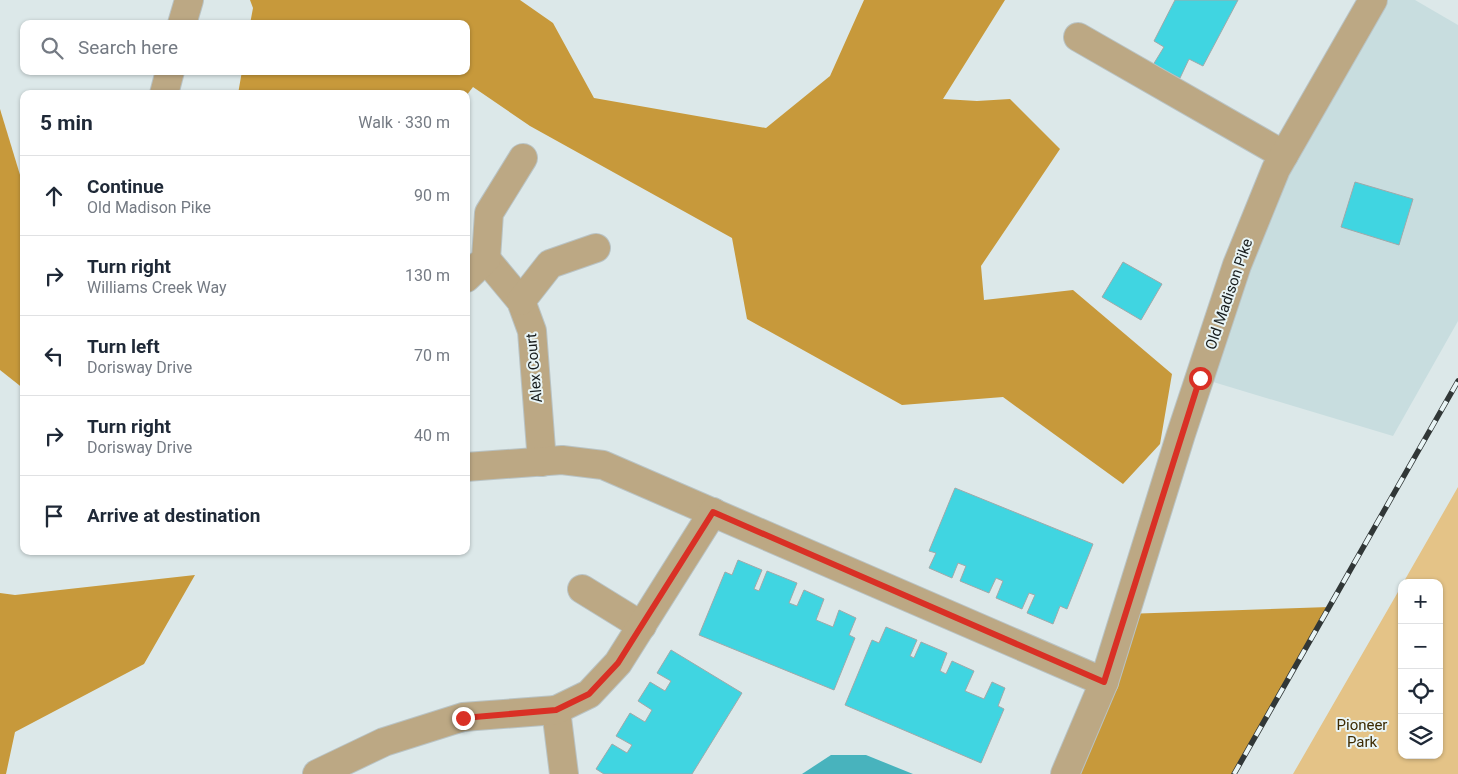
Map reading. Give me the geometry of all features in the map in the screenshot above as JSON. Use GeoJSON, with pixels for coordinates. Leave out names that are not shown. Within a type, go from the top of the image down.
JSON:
{"type":"FeatureCollection","features":[{"type":"Feature","properties":{"kind":"street"},"geometry":{"type":"LineString","coordinates":[[183,20],[189,0]]}},
{"type":"Feature","properties":{"kind":"street","name":"Old Madison Pike"},"geometry":{"type":"LineString","coordinates":[[1065,774],[1104,682],[1237,265],[1276,169],[1373,0]]}},
{"type":"Feature","properties":{"kind":"street"},"geometry":{"type":"LineString","coordinates":[[1078,37],[1284,155]]}},
{"type":"Feature","properties":{"kind":"street"},"geometry":{"type":"LineString","coordinates":[[165,90],[169,75]]}},
{"type":"Feature","properties":{"kind":"street"},"geometry":{"type":"LineString","coordinates":[[470,274],[486,258],[489,212],[523,158]]}},
{"type":"Feature","properties":{"kind":"street"},"geometry":{"type":"LineString","coordinates":[[522,301],[550,264],[596,248]]}},
{"type":"Feature","properties":{"kind":"street","name":"Alex Court"},"geometry":{"type":"LineString","coordinates":[[486,258],[522,301],[532,331],[542,462]]}},
{"type":"Feature","properties":{"kind":"street"},"geometry":{"type":"LineString","coordinates":[[470,467],[562,460],[603,465],[1104,682]]}},
{"type":"Feature","properties":{"kind":"street"},"geometry":{"type":"LineString","coordinates":[[317,774],[384,742],[463,718],[556,710],[589,694],[618,663],[713,512]]}},
{"type":"Feature","properties":{"kind":"street"},"geometry":{"type":"LineString","coordinates":[[582,589],[642,626]]}},
{"type":"Feature","properties":{"kind":"street"},"geometry":{"type":"LineString","coordinates":[[556,710],[564,774]]}},
{"type":"Feature","properties":{"kind":"shaded area"},"geometry":{"type":"Polygon","coordinates":[[[250,0],[520,0],[553,23],[594,98],[766,128],[830,76],[864,0],[1005,0],[943,99],[977,101],[1010,99],[1060,149],[981,266],[984,300],[1073,290],[1172,374],[1160,444],[1123,484],[1003,397],[902,405],[747,319],[732,238],[530,126],[473,87],[470,91],[239,90],[241,75],[470,75],[470,20],[251,20],[253,8],[250,0]]]}},
{"type":"Feature","properties":{"kind":"shaded area"},"geometry":{"type":"Polygon","coordinates":[[[1373,0],[1415,0],[1458,25],[1458,321],[1393,436],[1200,378],[1237,265],[1373,0]]]}},
{"type":"Feature","properties":{"kind":"shaded area"},"geometry":{"type":"Polygon","coordinates":[[[0,109],[20,175],[20,386],[0,370],[0,109]]]}},
{"type":"Feature","properties":{"kind":"shaded area"},"geometry":{"type":"Polygon","coordinates":[[[195,575],[144,664],[15,732],[6,774],[0,774],[0,593],[15,595],[195,575]]]}},
{"type":"Feature","properties":{"kind":"shaded area"},"geometry":{"type":"Polygon","coordinates":[[[1329,607],[1234,774],[1065,774],[1125,614],[1329,607]]]}},
{"type":"Feature","properties":{"kind":"green space","name":"Pioneer Park"},"geometry":{"type":"Polygon","coordinates":[[[1458,487],[1458,774],[1293,774],[1398,592],[1398,759],[1443,759],[1443,579],[1405,579],[1458,487]]]}},
{"type":"Feature","properties":{"kind":"water"},"geometry":{"type":"Polygon","coordinates":[[[831,755],[866,755],[913,774],[802,774],[831,755]]]}},
{"type":"Feature","properties":{"kind":"building"},"geometry":{"type":"Polygon","coordinates":[[[1175,0],[1238,0],[1203,66],[1189,59],[1180,78],[1153,65],[1164,47],[1154,41],[1175,0]]]}},
{"type":"Feature","properties":{"kind":"building"},"geometry":{"type":"Polygon","coordinates":[[[1355,182],[1413,199],[1399,245],[1341,227],[1355,182]]]}},
{"type":"Feature","properties":{"kind":"building"},"geometry":{"type":"Polygon","coordinates":[[[1123,262],[1162,284],[1141,320],[1102,297],[1123,262]]]}},
{"type":"Feature","properties":{"kind":"building"},"geometry":{"type":"Polygon","coordinates":[[[955,488],[1093,544],[1067,609],[1060,606],[1053,624],[1027,613],[1035,595],[1029,593],[1022,609],[996,598],[1003,581],[996,578],[989,593],[960,581],[966,566],[958,563],[952,578],[929,568],[936,553],[929,551],[955,488]]]}},
{"type":"Feature","properties":{"kind":"building"},"geometry":{"type":"Polygon","coordinates":[[[738,560],[762,570],[754,589],[759,591],[767,571],[797,583],[789,603],[797,606],[804,590],[824,599],[816,620],[833,627],[839,610],[856,618],[849,635],[855,638],[834,690],[699,635],[725,572],[732,575],[738,560]]]}},
{"type":"Feature","properties":{"kind":"building"},"geometry":{"type":"Polygon","coordinates":[[[886,627],[917,640],[910,656],[914,658],[921,642],[947,653],[940,671],[946,674],[952,661],[974,671],[965,691],[984,699],[992,682],[1005,688],[998,706],[1004,709],[981,763],[845,705],[872,640],[879,643],[886,627]]]}},
{"type":"Feature","properties":{"kind":"building"},"geometry":{"type":"Polygon","coordinates":[[[671,650],[742,693],[692,774],[604,774],[596,769],[612,744],[627,753],[632,745],[616,736],[630,713],[645,722],[652,710],[638,701],[650,682],[665,691],[671,681],[657,673],[671,650]]]}},
{"type":"Feature","properties":{"kind":"railway"},"geometry":{"type":"LineString","coordinates":[[1234,774],[1458,381]]}},
{"type":"Feature","properties":{"kind":"route"},"geometry":{"type":"LineString","coordinates":[[463,718],[556,710],[589,694],[618,663],[713,512],[1104,682],[1200,378]]}}]}
